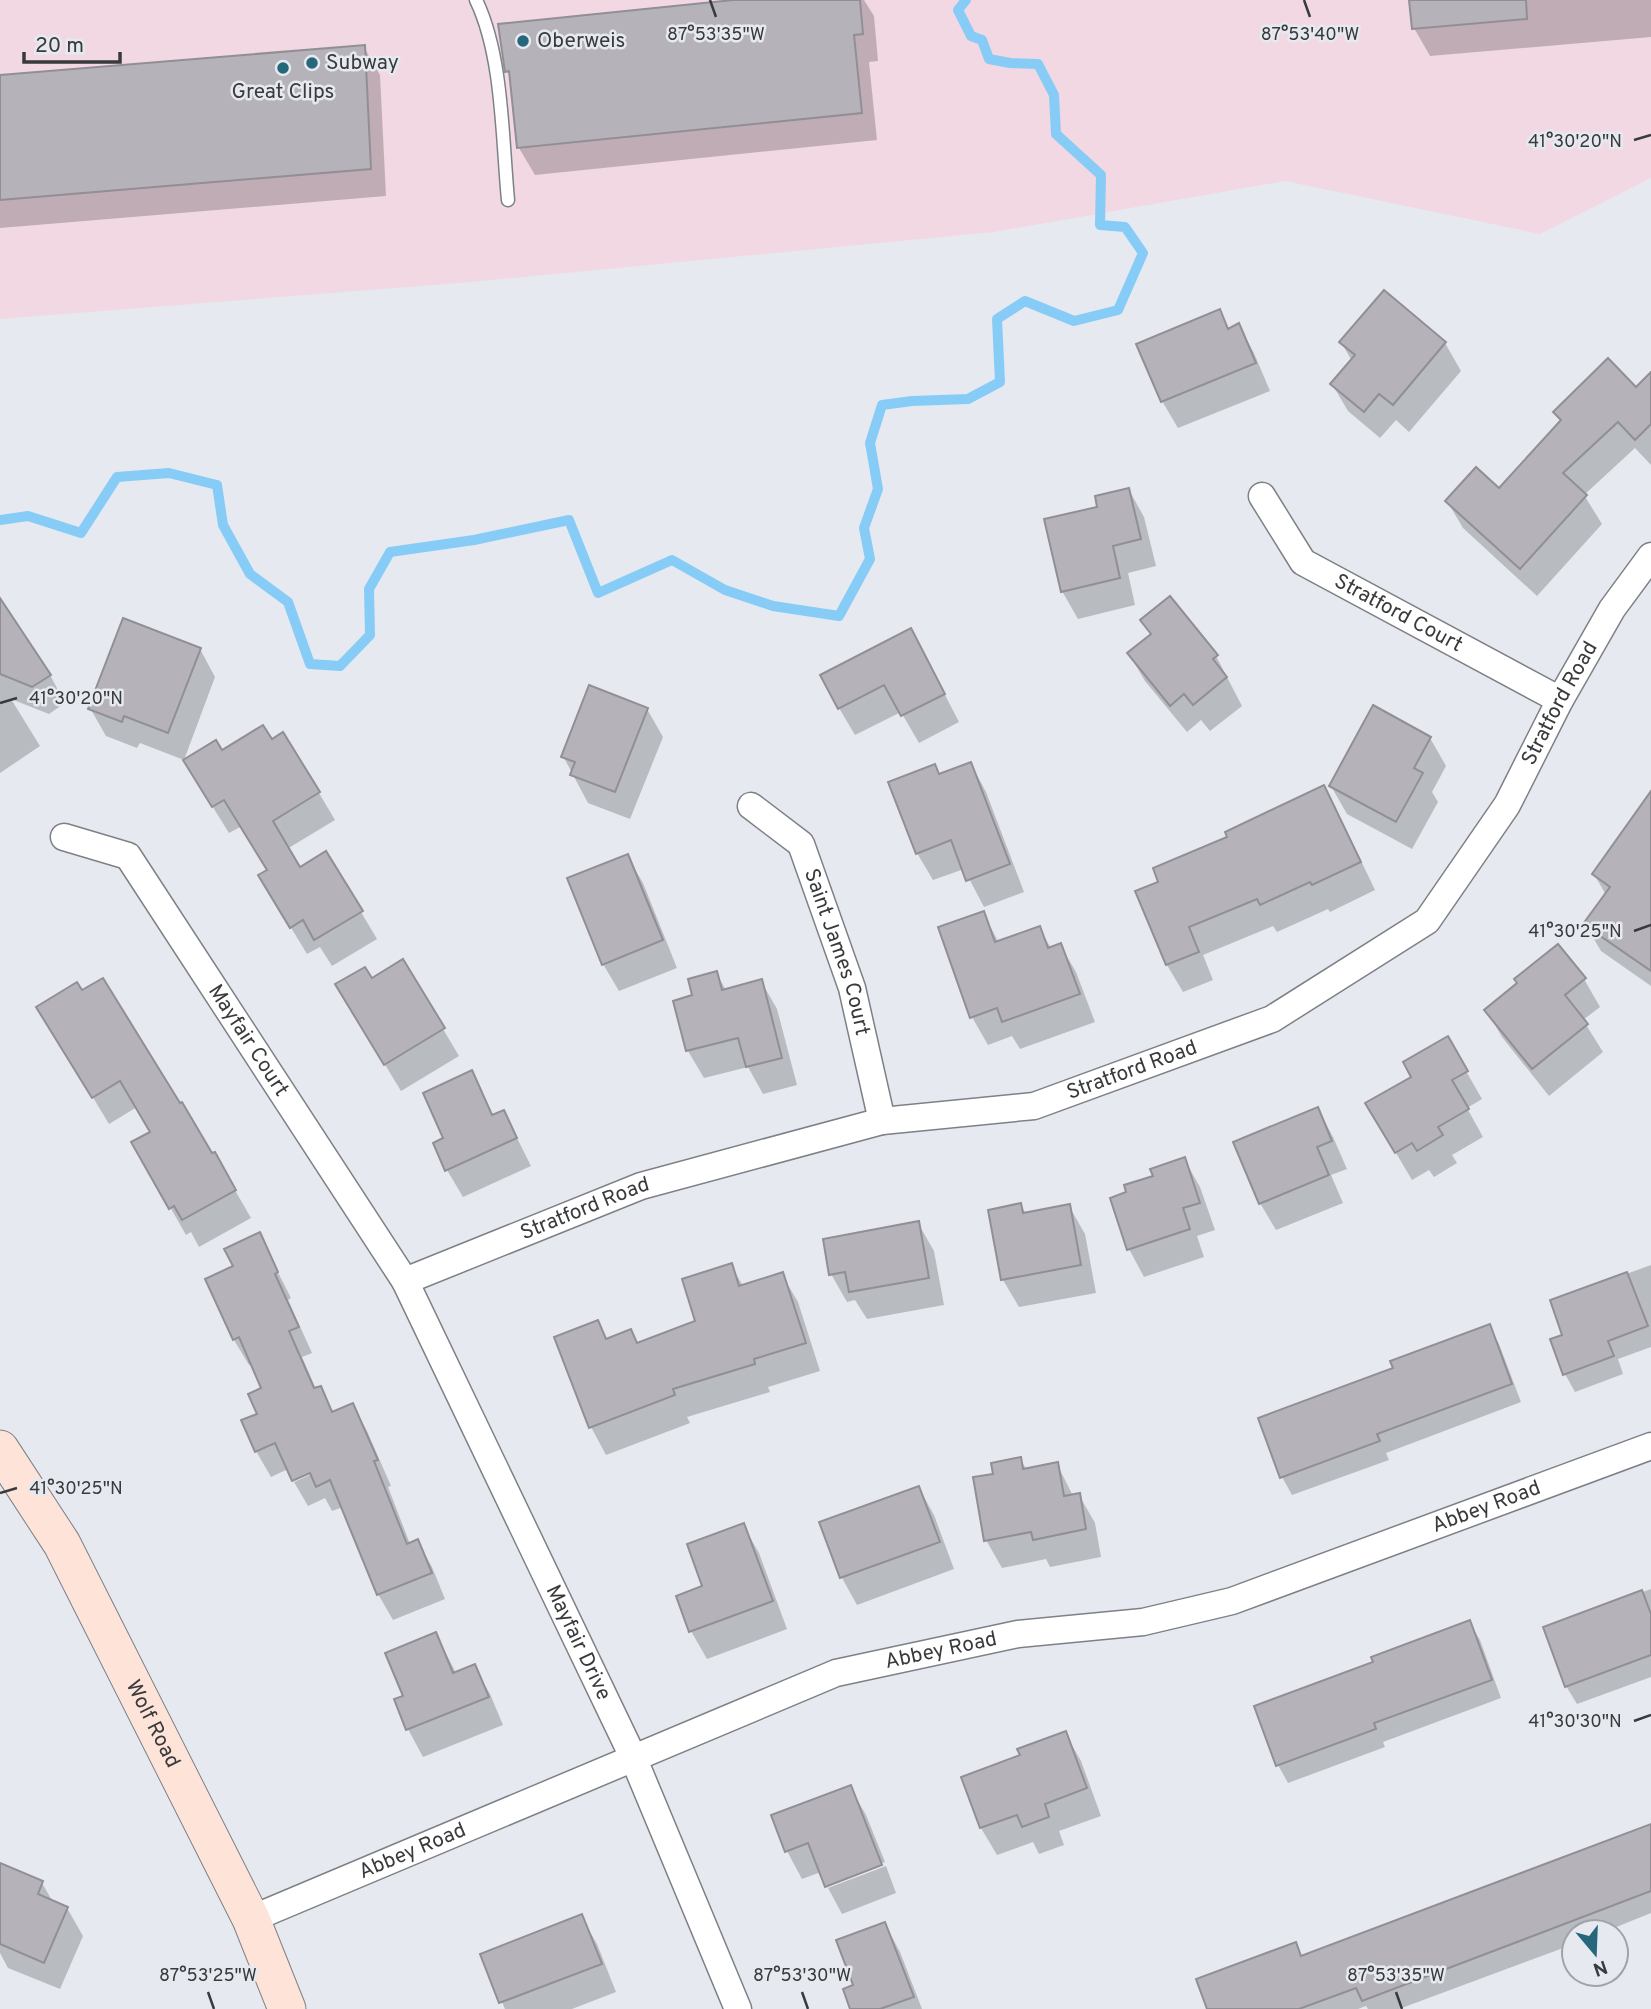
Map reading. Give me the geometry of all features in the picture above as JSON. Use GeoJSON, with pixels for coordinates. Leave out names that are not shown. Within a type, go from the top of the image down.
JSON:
{"type":"FeatureCollection","features":[{"type":"Feature","properties":{"kind":"main road","name":"Wolf Road"},"geometry":{"type":"LineString","coordinates":[[0,1449],[62,1544],[251,1919],[287,2009]]}},
{"type":"Feature","properties":{"kind":"street","name":"Stratford Court"},"geometry":{"type":"LineString","coordinates":[[1262,496],[1303,562],[1560,701]]}},
{"type":"Feature","properties":{"kind":"street","name":"Stratford Road"},"geometry":{"type":"LineString","coordinates":[[405,1281],[641,1186],[882,1121],[1034,1107],[1272,1019],[1427,921],[1507,805],[1560,701],[1612,609],[1651,556]]}},
{"type":"Feature","properties":{"kind":"street","name":"Saint James Court"},"geometry":{"type":"LineString","coordinates":[[751,806],[800,844],[852,988],[882,1121]]}},
{"type":"Feature","properties":{"kind":"street","name":"Mayfair Court"},"geometry":{"type":"LineString","coordinates":[[64,837],[128,856],[405,1281]]}},
{"type":"Feature","properties":{"kind":"street","name":"Mayfair Drive"},"geometry":{"type":"LineString","coordinates":[[405,1281],[633,1756],[738,2009]]}},
{"type":"Feature","properties":{"kind":"street","name":"Abbey Road"},"geometry":{"type":"LineString","coordinates":[[251,1919],[633,1756],[836,1673],[1018,1634],[1143,1622],[1232,1601],[1651,1446]]}},
{"type":"Feature","properties":{"kind":"lane"},"geometry":{"type":"LineString","coordinates":[[476,0],[487,22],[494,48],[508,200]]}},
{"type":"Feature","properties":{"kind":"shaded area"},"geometry":{"type":"Polygon","coordinates":[[[0,0],[1651,0],[1651,178],[1540,234],[1285,181],[994,232],[460,283],[0,319],[0,0]]]}},
{"type":"Feature","properties":{"kind":"building"},"geometry":{"type":"Polygon","coordinates":[[[733,0],[860,0],[863,34],[854,35],[862,113],[517,148],[509,71],[505,72],[498,24],[733,0]]]}},
{"type":"Feature","properties":{"kind":"building"},"geometry":{"type":"Polygon","coordinates":[[[1409,0],[1526,0],[1527,19],[1412,29],[1409,0]]]}},
{"type":"Feature","properties":{"kind":"building"},"geometry":{"type":"Polygon","coordinates":[[[365,45],[371,169],[0,200],[0,75],[365,45]]]}},
{"type":"Feature","properties":{"kind":"building"},"geometry":{"type":"Polygon","coordinates":[[[1384,290],[1446,342],[1393,405],[1379,394],[1364,412],[1330,384],[1355,355],[1339,342],[1384,290]]]}},
{"type":"Feature","properties":{"kind":"building"},"geometry":{"type":"Polygon","coordinates":[[[1220,309],[1228,329],[1239,323],[1256,363],[1161,402],[1136,344],[1220,309]]]}},
{"type":"Feature","properties":{"kind":"building"},"geometry":{"type":"Polygon","coordinates":[[[1608,358],[1636,387],[1651,372],[1651,424],[1635,440],[1618,422],[1563,473],[1587,495],[1520,569],[1445,501],[1476,467],[1499,488],[1561,420],[1553,412],[1608,358]]]}},
{"type":"Feature","properties":{"kind":"building"},"geometry":{"type":"Polygon","coordinates":[[[1129,488],[1141,539],[1113,546],[1120,578],[1061,592],[1044,519],[1097,507],[1095,496],[1129,488]]]}},
{"type":"Feature","properties":{"kind":"building"},"geometry":{"type":"Polygon","coordinates":[[[1170,596],[1218,655],[1213,659],[1227,677],[1193,705],[1184,694],[1170,706],[1127,653],[1151,634],[1140,620],[1170,596]]]}},
{"type":"Feature","properties":{"kind":"building"},"geometry":{"type":"Polygon","coordinates":[[[0,598],[51,675],[32,687],[0,674],[0,598]]]}},
{"type":"Feature","properties":{"kind":"building"},"geometry":{"type":"Polygon","coordinates":[[[123,618],[201,648],[168,733],[124,716],[122,722],[88,709],[123,618]]]}},
{"type":"Feature","properties":{"kind":"building"},"geometry":{"type":"Polygon","coordinates":[[[911,628],[945,694],[901,716],[884,685],[838,709],[820,675],[911,628]]]}},
{"type":"Feature","properties":{"kind":"building"},"geometry":{"type":"Polygon","coordinates":[[[589,685],[648,708],[615,792],[570,775],[575,762],[561,757],[589,685]]]}},
{"type":"Feature","properties":{"kind":"building"},"geometry":{"type":"Polygon","coordinates":[[[1373,705],[1431,737],[1414,768],[1423,773],[1396,822],[1329,786],[1373,705]]]}},
{"type":"Feature","properties":{"kind":"building"},"geometry":{"type":"Polygon","coordinates":[[[263,725],[272,739],[283,732],[320,792],[273,821],[300,867],[326,851],[363,911],[314,940],[303,920],[290,928],[258,875],[267,870],[224,800],[212,807],[183,760],[216,740],[222,750],[263,725]]]}},
{"type":"Feature","properties":{"kind":"building"},"geometry":{"type":"Polygon","coordinates":[[[971,762],[1010,864],[966,881],[951,840],[916,854],[888,782],[935,764],[939,774],[971,762]]]}},
{"type":"Feature","properties":{"kind":"building"},"geometry":{"type":"Polygon","coordinates":[[[1324,785],[1361,862],[1260,905],[1257,899],[1189,927],[1199,952],[1166,965],[1135,891],[1158,882],[1153,868],[1227,837],[1225,832],[1324,785]]]}},
{"type":"Feature","properties":{"kind":"building"},"geometry":{"type":"Polygon","coordinates":[[[1651,791],[1651,971],[1583,924],[1610,887],[1592,874],[1651,791]]]}},
{"type":"Feature","properties":{"kind":"building"},"geometry":{"type":"Polygon","coordinates":[[[628,854],[663,940],[602,965],[567,878],[628,854]]]}},
{"type":"Feature","properties":{"kind":"building"},"geometry":{"type":"Polygon","coordinates":[[[984,911],[995,942],[1040,926],[1048,948],[1061,943],[1080,994],[1002,1022],[997,1008],[970,1018],[938,927],[984,911]]]}},
{"type":"Feature","properties":{"kind":"building"},"geometry":{"type":"Polygon","coordinates":[[[1558,944],[1586,978],[1565,995],[1588,1024],[1532,1069],[1484,1010],[1517,983],[1514,979],[1558,944]]]}},
{"type":"Feature","properties":{"kind":"building"},"geometry":{"type":"Polygon","coordinates":[[[403,959],[445,1028],[384,1065],[335,984],[365,967],[372,978],[403,959]]]}},
{"type":"Feature","properties":{"kind":"building"},"geometry":{"type":"Polygon","coordinates":[[[717,971],[722,990],[762,979],[782,1058],[746,1067],[738,1038],[686,1051],[673,1001],[692,995],[688,979],[717,971]]]}},
{"type":"Feature","properties":{"kind":"building"},"geometry":{"type":"Polygon","coordinates":[[[103,978],[212,1153],[215,1152],[236,1190],[182,1220],[174,1206],[169,1209],[131,1142],[150,1132],[120,1081],[92,1098],[36,1007],[77,982],[82,990],[103,978]]]}},
{"type":"Feature","properties":{"kind":"building"},"geometry":{"type":"Polygon","coordinates":[[[1448,1036],[1468,1071],[1452,1080],[1469,1109],[1438,1127],[1443,1135],[1417,1151],[1412,1143],[1395,1153],[1365,1103],[1411,1077],[1403,1062],[1448,1036]]]}},
{"type":"Feature","properties":{"kind":"building"},"geometry":{"type":"Polygon","coordinates":[[[472,1070],[492,1115],[504,1110],[517,1138],[445,1171],[433,1143],[443,1138],[423,1093],[472,1070]]]}},
{"type":"Feature","properties":{"kind":"building"},"geometry":{"type":"Polygon","coordinates":[[[1318,1107],[1332,1141],[1317,1147],[1329,1175],[1259,1204],[1233,1142],[1318,1107]]]}},
{"type":"Feature","properties":{"kind":"building"},"geometry":{"type":"Polygon","coordinates":[[[1185,1157],[1200,1203],[1183,1208],[1190,1229],[1127,1250],[1110,1198],[1126,1192],[1124,1185],[1153,1176],[1150,1169],[1185,1157]]]}},
{"type":"Feature","properties":{"kind":"building"},"geometry":{"type":"Polygon","coordinates":[[[1021,1203],[1023,1213],[1070,1204],[1081,1265],[1001,1280],[988,1210],[1021,1203]]]}},
{"type":"Feature","properties":{"kind":"building"},"geometry":{"type":"Polygon","coordinates":[[[919,1221],[929,1278],[849,1292],[845,1272],[829,1275],[823,1239],[919,1221]]]}},
{"type":"Feature","properties":{"kind":"building"},"geometry":{"type":"Polygon","coordinates":[[[260,1232],[299,1327],[289,1331],[314,1388],[321,1386],[332,1412],[353,1403],[378,1460],[374,1461],[407,1544],[418,1539],[432,1573],[377,1595],[330,1480],[316,1487],[310,1473],[292,1481],[275,1443],[255,1452],[241,1420],[257,1414],[248,1394],[261,1388],[239,1337],[233,1340],[205,1279],[233,1266],[224,1249],[260,1232]]]}},
{"type":"Feature","properties":{"kind":"building"},"geometry":{"type":"Polygon","coordinates":[[[732,1263],[739,1286],[783,1272],[806,1343],[754,1359],[755,1364],[673,1389],[675,1395],[589,1428],[554,1337],[598,1320],[606,1339],[631,1329],[637,1343],[695,1321],[682,1279],[732,1263]]]}},
{"type":"Feature","properties":{"kind":"building"},"geometry":{"type":"Polygon","coordinates":[[[1627,1272],[1648,1326],[1608,1341],[1614,1356],[1563,1375],[1550,1339],[1562,1335],[1550,1300],[1627,1272]]]}},
{"type":"Feature","properties":{"kind":"building"},"geometry":{"type":"Polygon","coordinates":[[[1490,1324],[1512,1384],[1377,1434],[1380,1441],[1280,1478],[1258,1418],[1393,1368],[1390,1361],[1490,1324]]]}},
{"type":"Feature","properties":{"kind":"building"},"geometry":{"type":"Polygon","coordinates":[[[1021,1457],[1023,1469],[1058,1462],[1064,1496],[1080,1493],[1086,1529],[1033,1540],[1031,1532],[984,1541],[973,1477],[993,1474],[991,1463],[1021,1457]]]}},
{"type":"Feature","properties":{"kind":"building"},"geometry":{"type":"Polygon","coordinates":[[[919,1486],[940,1542],[840,1578],[819,1522],[919,1486]]]}},
{"type":"Feature","properties":{"kind":"building"},"geometry":{"type":"Polygon","coordinates":[[[744,1523],[773,1601],[689,1632],[676,1596],[702,1586],[687,1544],[744,1523]]]}},
{"type":"Feature","properties":{"kind":"building"},"geometry":{"type":"Polygon","coordinates":[[[1642,1590],[1651,1614],[1651,1655],[1565,1687],[1543,1627],[1642,1590]]]}},
{"type":"Feature","properties":{"kind":"building"},"geometry":{"type":"Polygon","coordinates":[[[1470,1620],[1492,1680],[1374,1723],[1376,1729],[1276,1766],[1254,1706],[1373,1662],[1371,1657],[1470,1620]]]}},
{"type":"Feature","properties":{"kind":"building"},"geometry":{"type":"Polygon","coordinates":[[[436,1632],[453,1673],[475,1664],[489,1697],[406,1730],[394,1699],[403,1696],[385,1653],[436,1632]]]}},
{"type":"Feature","properties":{"kind":"building"},"geometry":{"type":"Polygon","coordinates":[[[1066,1731],[1087,1788],[1045,1804],[1049,1817],[1022,1827],[1017,1815],[980,1828],[961,1777],[1020,1755],[1017,1749],[1066,1731]]]}},
{"type":"Feature","properties":{"kind":"building"},"geometry":{"type":"Polygon","coordinates":[[[851,1785],[882,1865],[825,1887],[808,1843],[785,1852],[771,1815],[851,1785]]]}},
{"type":"Feature","properties":{"kind":"building"},"geometry":{"type":"Polygon","coordinates":[[[1651,1824],[1651,1891],[1580,1918],[1560,1918],[1560,1926],[1362,2001],[1356,1988],[1299,2009],[1207,2009],[1196,1979],[1296,1942],[1301,1956],[1651,1824]]]}},
{"type":"Feature","properties":{"kind":"building"},"geometry":{"type":"Polygon","coordinates":[[[0,1863],[43,1881],[38,1894],[68,1907],[44,1963],[0,1944],[0,1863]]]}},
{"type":"Feature","properties":{"kind":"building"},"geometry":{"type":"Polygon","coordinates":[[[582,1914],[602,1964],[499,2003],[480,1954],[582,1914]]]}},
{"type":"Feature","properties":{"kind":"building"},"geometry":{"type":"Polygon","coordinates":[[[885,1922],[914,1997],[880,2009],[850,2009],[843,1989],[853,1985],[836,1940],[885,1922]]]}},
{"type":"Feature","properties":{"kind":"waterway"},"geometry":{"type":"LineString","coordinates":[[0,520],[28,516],[81,533],[117,477],[169,473],[217,485],[223,525],[250,574],[288,602],[310,664],[340,666],[370,635],[369,589],[390,552],[474,540],[569,520],[598,593],[672,560],[725,590],[773,606],[839,616],[870,559],[864,528],[878,489],[870,443],[882,405],[968,399],[1000,382],[997,319],[1025,301],[1074,321],[1118,310],[1143,253],[1125,227],[1100,225],[1101,175],[1056,134],[1054,95],[1038,64],[989,59],[982,40],[971,36],[958,10],[966,0]]}},
{"type":"Feature","properties":{"kind":"place","name":"Oberweis"},"geometry":{"type":"Point","coordinates":[523,41]}},
{"type":"Feature","properties":{"kind":"place","name":"Subway"},"geometry":{"type":"Point","coordinates":[312,63]}},
{"type":"Feature","properties":{"kind":"place","name":"Great Clips"},"geometry":{"type":"Point","coordinates":[283,68]}}]}
